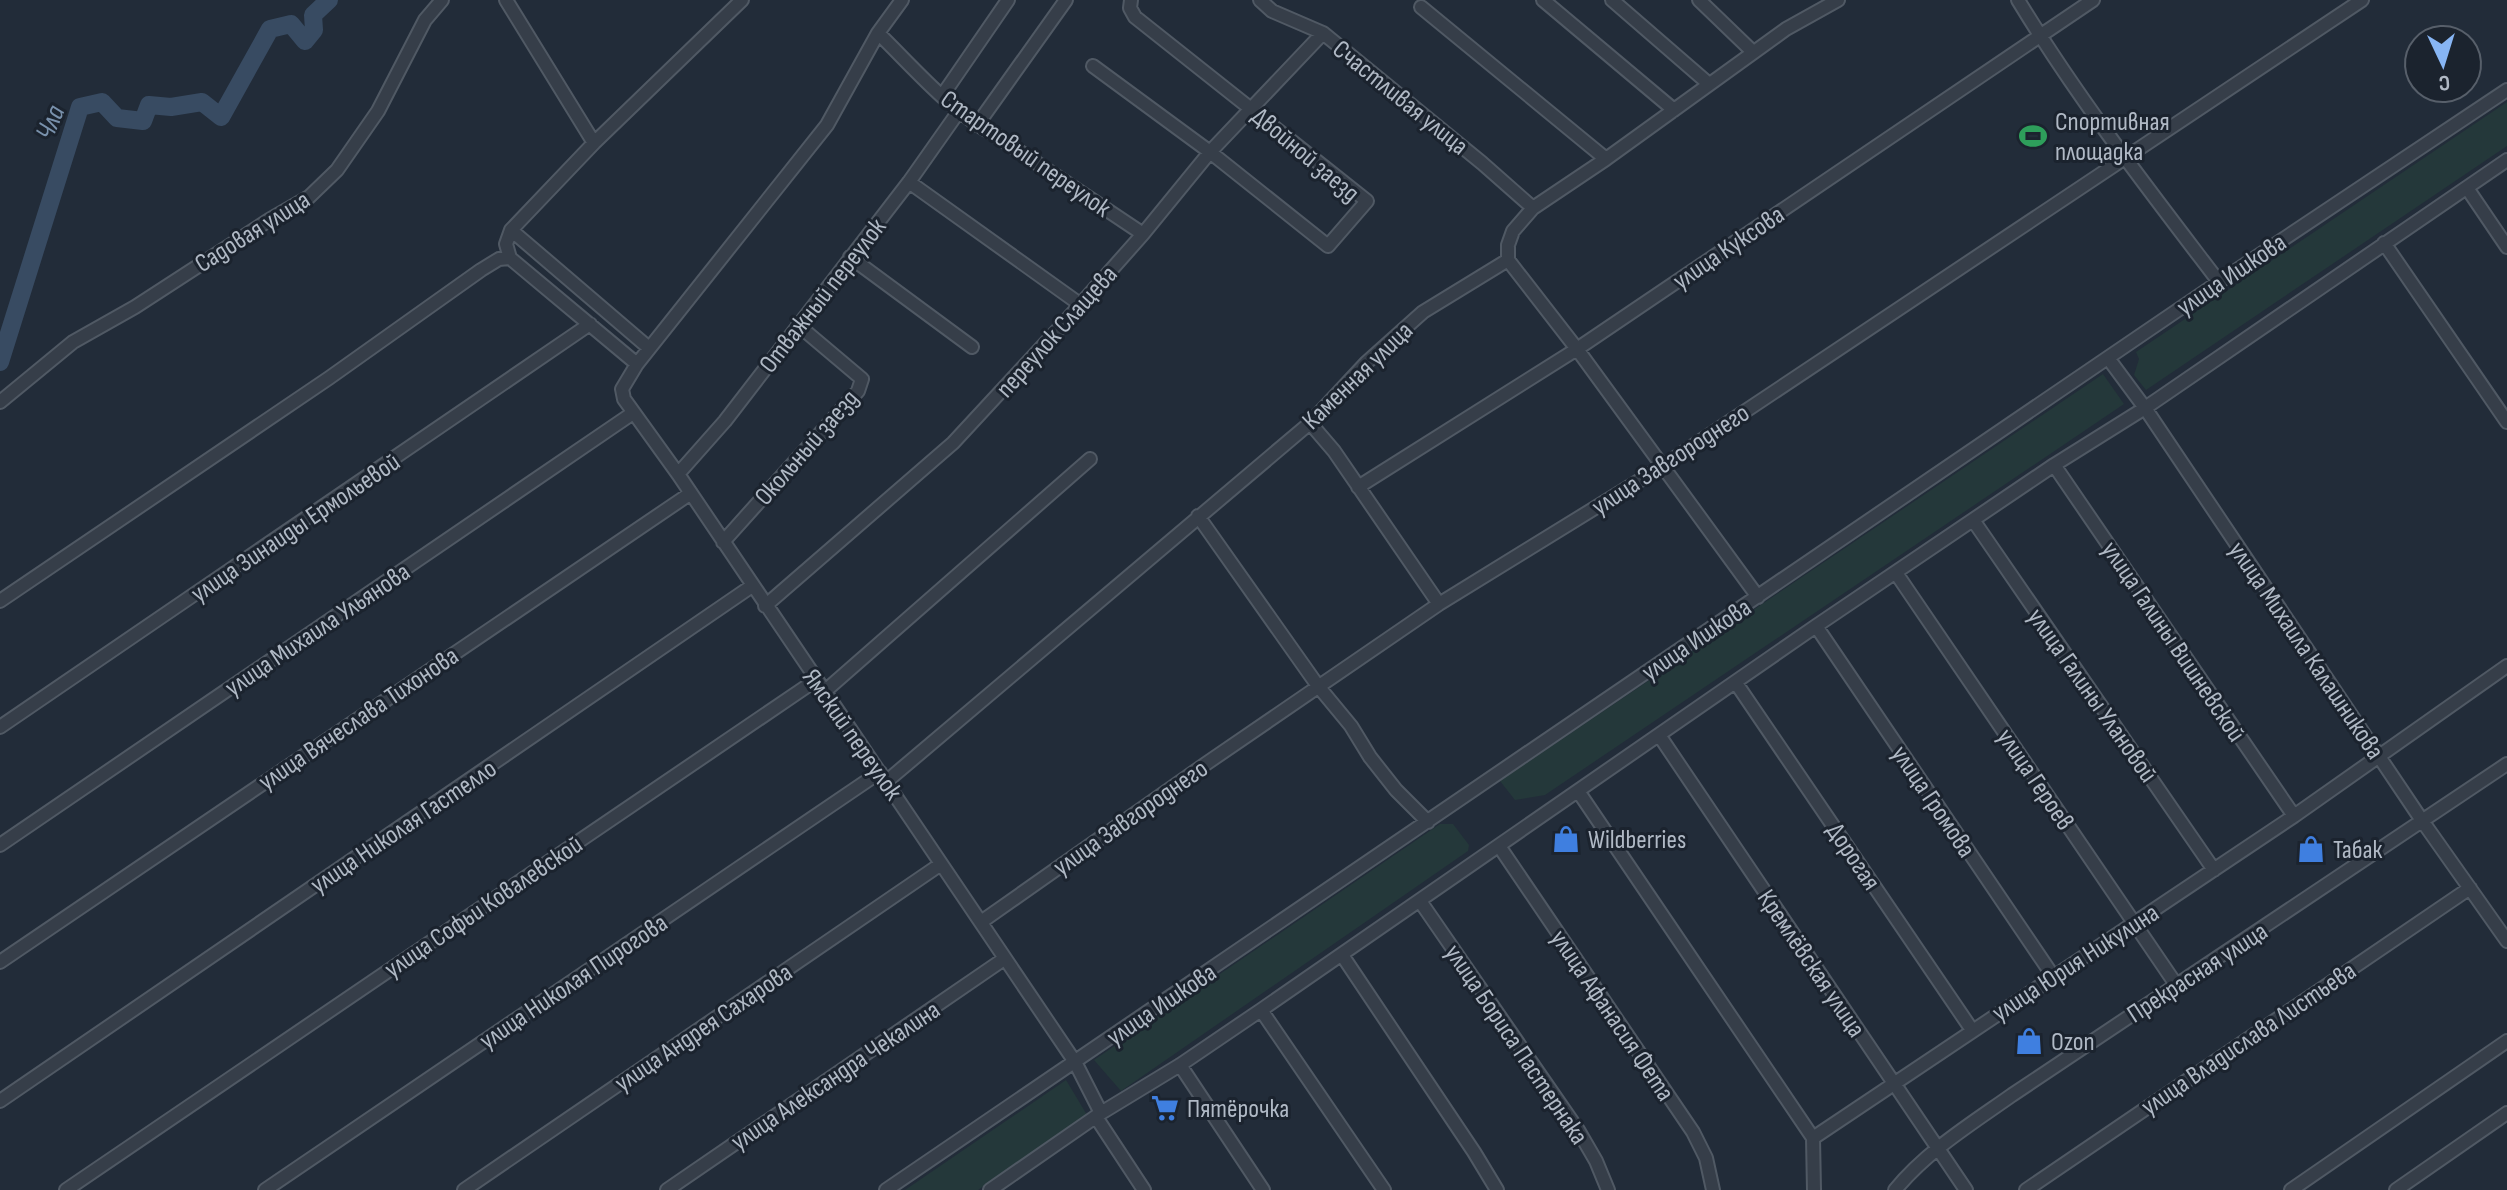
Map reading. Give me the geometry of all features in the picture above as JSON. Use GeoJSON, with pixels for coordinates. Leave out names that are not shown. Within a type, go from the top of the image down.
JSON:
{"type":"FeatureCollection","features":[{"type":"Feature","properties":{"kind":"street","name":"Садовая улица"},"geometry":{"type":"LineString","coordinates":[[0,402],[73,342],[135,307],[309,197],[337,170],[378,111],[425,20],[442,0]]}},
{"type":"Feature","properties":{"kind":"street"},"geometry":{"type":"LineString","coordinates":[[506,0],[594,143]]}},
{"type":"Feature","properties":{"kind":"street"},"geometry":{"type":"LineString","coordinates":[[637,364],[510,258],[506,244],[511,230],[594,143],[742,0]]}},
{"type":"Feature","properties":{"kind":"street"},"geometry":{"type":"LineString","coordinates":[[631,410],[622,389],[637,364],[827,125],[878,33],[902,0]]}},
{"type":"Feature","properties":{"kind":"street"},"geometry":{"type":"LineString","coordinates":[[942,96],[1008,0]]}},
{"type":"Feature","properties":{"kind":"street"},"geometry":{"type":"LineString","coordinates":[[977,125],[1066,0]]}},
{"type":"Feature","properties":{"kind":"street","name":"Двойной заезд"},"geometry":{"type":"LineString","coordinates":[[1093,66],[1210,152],[1328,246],[1367,201],[1135,17],[1130,8],[1131,0]]}},
{"type":"Feature","properties":{"kind":"street","name":"Счастливая улица"},"geometry":{"type":"LineString","coordinates":[[1260,0],[1272,11],[1323,33],[1533,208]]}},
{"type":"Feature","properties":{"kind":"street"},"geometry":{"type":"LineString","coordinates":[[1543,0],[1674,110]]}},
{"type":"Feature","properties":{"kind":"street"},"geometry":{"type":"LineString","coordinates":[[1612,0],[1709,84]]}},
{"type":"Feature","properties":{"kind":"street"},"geometry":{"type":"LineString","coordinates":[[1699,0],[1753,52]]}},
{"type":"Feature","properties":{"kind":"street"},"geometry":{"type":"LineString","coordinates":[[1758,597],[1508,260],[1508,245],[1513,231],[1533,208],[1786,29],[1838,0]]}},
{"type":"Feature","properties":{"kind":"street"},"geometry":{"type":"LineString","coordinates":[[2018,0],[2125,158],[2219,282]]}},
{"type":"Feature","properties":{"kind":"street","name":"улица Куксова"},"geometry":{"type":"LineString","coordinates":[[1358,487],[1577,349],[2093,0]]}},
{"type":"Feature","properties":{"kind":"street","name":"улица Завгороднего"},"geometry":{"type":"LineString","coordinates":[[981,922],[1439,604],[1663,466],[2362,0]]}},
{"type":"Feature","properties":{"kind":"street"},"geometry":{"type":"LineString","coordinates":[[1421,7],[1606,159]]}},
{"type":"Feature","properties":{"kind":"street","name":"Стартовый переулок"},"geometry":{"type":"LineString","coordinates":[[878,33],[942,96],[977,125],[1143,234]]}},
{"type":"Feature","properties":{"kind":"street","name":"переулок Слащева"},"geometry":{"type":"LineString","coordinates":[[765,606],[953,443],[1081,305],[1210,152],[1323,33]]}},
{"type":"Feature","properties":{"kind":"street","name":"улица Ишкова"},"geometry":{"type":"LineString","coordinates":[[886,1190],[2219,282],[2507,90]]}},
{"type":"Feature","properties":{"kind":"street","name":"Отважный переулок"},"geometry":{"type":"LineString","coordinates":[[678,474],[725,421],[909,182],[959,111]]}},
{"type":"Feature","properties":{"kind":"street"},"geometry":{"type":"LineString","coordinates":[[990,1190],[1098,1115],[1180,1065],[1816,626],[2054,465],[2145,408],[2507,160]]}},
{"type":"Feature","properties":{"kind":"street"},"geometry":{"type":"LineString","coordinates":[[909,182],[1081,305]]}},
{"type":"Feature","properties":{"kind":"street"},"geometry":{"type":"LineString","coordinates":[[2467,188],[2507,247]]}},
{"type":"Feature","properties":{"kind":"street"},"geometry":{"type":"LineString","coordinates":[[511,230],[649,348]]}},
{"type":"Feature","properties":{"kind":"street"},"geometry":{"type":"LineString","coordinates":[[2384,243],[2507,422]]}},
{"type":"Feature","properties":{"kind":"street"},"geometry":{"type":"LineString","coordinates":[[850,257],[972,347]]}},
{"type":"Feature","properties":{"kind":"street"},"geometry":{"type":"LineString","coordinates":[[0,601],[329,378],[481,270],[499,259],[510,258]]}},
{"type":"Feature","properties":{"kind":"street","name":"Каменная улица"},"geometry":{"type":"LineString","coordinates":[[883,776],[1310,423],[1366,363],[1423,312],[1508,260]]}},
{"type":"Feature","properties":{"kind":"street","name":"улица Зинаиды Ермольевой"},"geometry":{"type":"LineString","coordinates":[[0,727],[590,324]]}},
{"type":"Feature","properties":{"kind":"street","name":"Окольный заезд"},"geometry":{"type":"LineString","coordinates":[[723,542],[858,391],[862,379],[798,325]]}},
{"type":"Feature","properties":{"kind":"street","name":"улица Михаила Калашникова"},"geometry":{"type":"LineString","coordinates":[[2108,358],[2507,941]]}},
{"type":"Feature","properties":{"kind":"street","name":"Ямский переулок"},"geometry":{"type":"LineString","coordinates":[[631,410],[691,493],[1075,1062],[1098,1115],[1144,1190]]}},
{"type":"Feature","properties":{"kind":"street","name":"улица Михаила Ульянова"},"geometry":{"type":"LineString","coordinates":[[0,845],[631,410]]}},
{"type":"Feature","properties":{"kind":"street"},"geometry":{"type":"LineString","coordinates":[[1310,423],[1334,451],[1439,604]]}},
{"type":"Feature","properties":{"kind":"street"},"geometry":{"type":"LineString","coordinates":[[824,692],[1090,459]]}},
{"type":"Feature","properties":{"kind":"street","name":"улица Галины Вишневской"},"geometry":{"type":"LineString","coordinates":[[2054,465],[2294,816]]}},
{"type":"Feature","properties":{"kind":"street","name":"улица Вячеслава Тихонова"},"geometry":{"type":"LineString","coordinates":[[0,962],[691,493]]}},
{"type":"Feature","properties":{"kind":"street"},"geometry":{"type":"LineString","coordinates":[[1198,516],[1379,768],[1428,822]]}},
{"type":"Feature","properties":{"kind":"street","name":"улица Галины Улановой"},"geometry":{"type":"LineString","coordinates":[[1973,520],[2214,870]]}},
{"type":"Feature","properties":{"kind":"street","name":"улица Героев"},"geometry":{"type":"LineString","coordinates":[[1896,573],[2177,986]]}},
{"type":"Feature","properties":{"kind":"street","name":"улица Николая Гастелло"},"geometry":{"type":"LineString","coordinates":[[0,1101],[752,586]]}},
{"type":"Feature","properties":{"kind":"street","name":"улица Громова"},"geometry":{"type":"LineString","coordinates":[[1816,626],[2053,976]]}},
{"type":"Feature","properties":{"kind":"street","name":"улица Юрия Никулина"},"geometry":{"type":"LineString","coordinates":[[1813,1138],[2294,816],[2507,666]]}},
{"type":"Feature","properties":{"kind":"street","name":"улица Софьи Ковалевской"},"geometry":{"type":"LineString","coordinates":[[66,1190],[816,680]]}},
{"type":"Feature","properties":{"kind":"street","name":"Дорогая"},"geometry":{"type":"LineString","coordinates":[[1736,683],[1972,1030]]}},
{"type":"Feature","properties":{"kind":"street","name":"Кремлёвская улица"},"geometry":{"type":"LineString","coordinates":[[1659,735],[1966,1190]]}},
{"type":"Feature","properties":{"kind":"street","name":"Прекрасная улица"},"geometry":{"type":"LineString","coordinates":[[1895,1190],[1911,1170],[1937,1148],[2038,1077],[2507,764]]}},
{"type":"Feature","properties":{"kind":"street","name":"улица Николая Пирогова"},"geometry":{"type":"LineString","coordinates":[[265,1190],[883,776]]}},
{"type":"Feature","properties":{"kind":"street"},"geometry":{"type":"LineString","coordinates":[[1578,791],[1813,1138],[1814,1190]]}},
{"type":"Feature","properties":{"kind":"street","name":"улица Афанасия Фета"},"geometry":{"type":"LineString","coordinates":[[1499,846],[1693,1132],[1706,1158],[1713,1190]]}},
{"type":"Feature","properties":{"kind":"street","name":"улица Андрея Сахарова"},"geometry":{"type":"LineString","coordinates":[[464,1190],[941,864]]}},
{"type":"Feature","properties":{"kind":"street","name":"улица Владислава Листьева"},"geometry":{"type":"LineString","coordinates":[[2026,1190],[2470,888]]}},
{"type":"Feature","properties":{"kind":"street","name":"улица Бориса Пастернака"},"geometry":{"type":"LineString","coordinates":[[1420,901],[1578,1130],[1608,1190]]}},
{"type":"Feature","properties":{"kind":"street"},"geometry":{"type":"LineString","coordinates":[[1342,955],[1497,1190]]}},
{"type":"Feature","properties":{"kind":"street","name":"улица Александра Чекалина"},"geometry":{"type":"LineString","coordinates":[[667,1190],[1004,959]]}},
{"type":"Feature","properties":{"kind":"street"},"geometry":{"type":"LineString","coordinates":[[1261,1010],[1384,1190]]}},
{"type":"Feature","properties":{"kind":"street"},"geometry":{"type":"LineString","coordinates":[[2291,1190],[2507,1041]]}},
{"type":"Feature","properties":{"kind":"street"},"geometry":{"type":"LineString","coordinates":[[1180,1065],[1263,1190]]}},
{"type":"Feature","properties":{"kind":"street"},"geometry":{"type":"LineString","coordinates":[[2396,1190],[2507,1113]]}},
{"type":"Feature","properties":{"kind":"street"},"geometry":{"type":"LineString","coordinates":[[1009,1177],[1017,1190]]}},
{"type":"Feature","properties":{"kind":"green space"},"geometry":{"type":"Polygon","coordinates":[[[2507,102],[2507,146],[2146,390],[2134,375],[2139,359],[2136,352],[2507,102]]]}},
{"type":"Feature","properties":{"kind":"green space"},"geometry":{"type":"Polygon","coordinates":[[[2103,374],[2124,404],[1545,795],[1515,800],[1500,781],[2103,374]]]}},
{"type":"Feature","properties":{"kind":"green space"},"geometry":{"type":"Polygon","coordinates":[[[1440,824],[1453,824],[1469,845],[1468,851],[1121,1091],[1094,1060],[1440,824]]]}},
{"type":"Feature","properties":{"kind":"green space"},"geometry":{"type":"Polygon","coordinates":[[[1066,1080],[1087,1115],[978,1190],[905,1190],[1066,1080]]]}},
{"type":"Feature","properties":{"kind":"waterway","name":"Чла"},"geometry":{"type":"LineString","coordinates":[[0,362],[80,107],[102,102],[117,118],[143,121],[149,105],[171,107],[202,102],[221,117],[270,29],[291,24],[305,41],[314,30],[313,15],[329,0]]}},
{"type":"Feature","properties":{"kind":"place","name":"Спортивная площадка"},"geometry":{"type":"Point","coordinates":[2033,136]}},
{"type":"Feature","properties":{"kind":"place","name":"Wildberries"},"geometry":{"type":"Point","coordinates":[1566,839]}},
{"type":"Feature","properties":{"kind":"place","name":"Табак"},"geometry":{"type":"Point","coordinates":[2311,849]}},
{"type":"Feature","properties":{"kind":"place","name":"Ozon"},"geometry":{"type":"Point","coordinates":[2029,1041]}},
{"type":"Feature","properties":{"kind":"place","name":"Пятёрочка"},"geometry":{"type":"Point","coordinates":[1165,1108]}}]}
